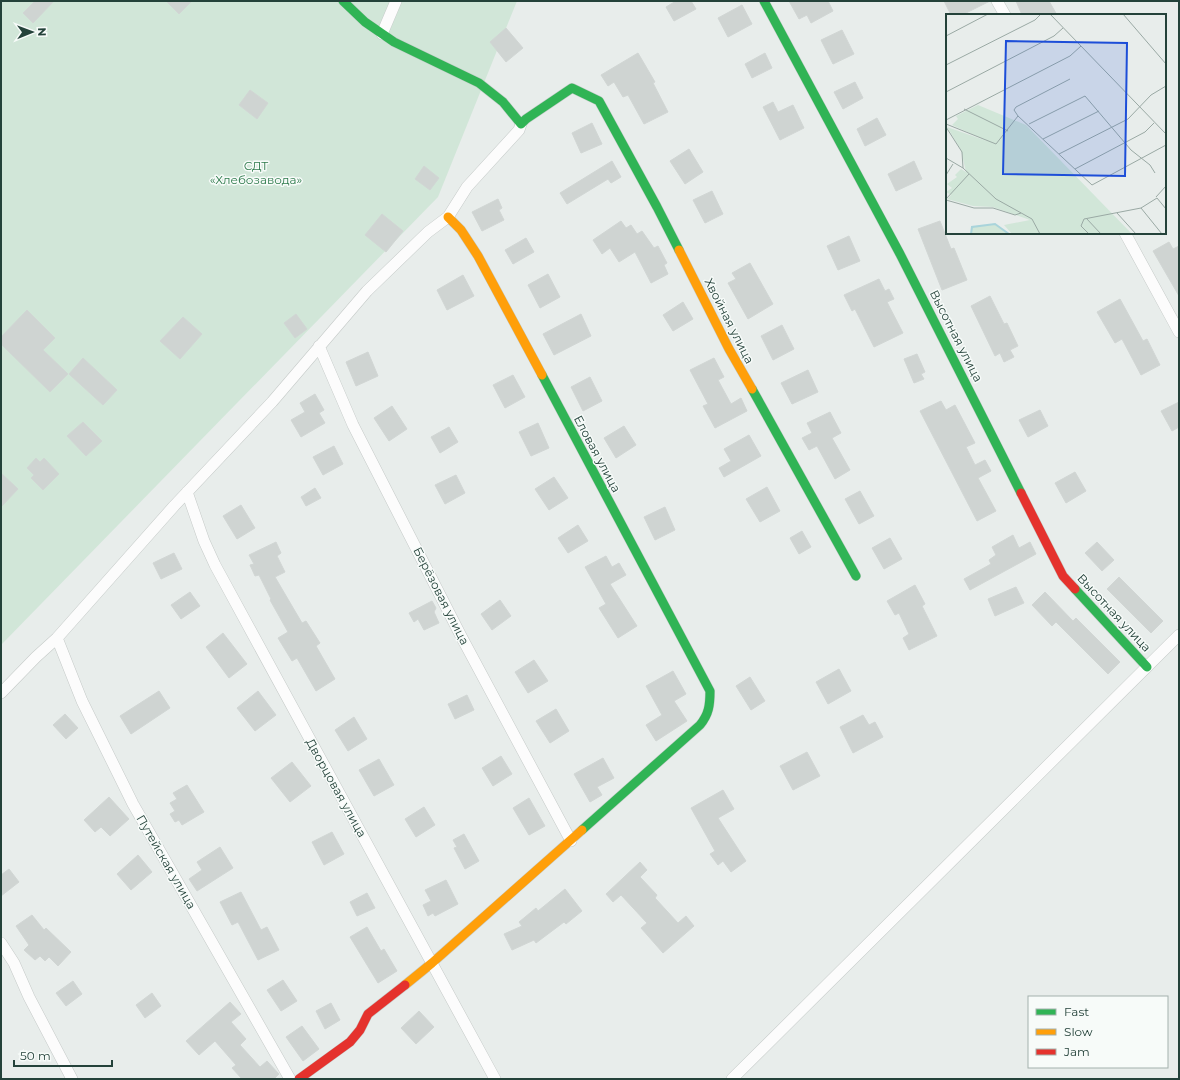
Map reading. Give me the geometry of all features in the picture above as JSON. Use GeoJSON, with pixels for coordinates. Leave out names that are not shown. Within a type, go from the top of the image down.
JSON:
{"type":"FeatureCollection","features":[{"type":"Feature","properties":{"kind":"street"},"geometry":{"type":"LineString","coordinates":[[1,693],[57,638],[187,492],[272,402],[367,291],[428,232],[448,217],[468,187],[519,130],[521,124],[503,102],[479,82],[394,42],[365,22],[343,1]]}},
{"type":"Feature","properties":{"kind":"street"},"geometry":{"type":"LineString","coordinates":[[382,34],[396,1]]}},
{"type":"Feature","properties":{"kind":"street","name":"Высотная улица"},"geometry":{"type":"LineString","coordinates":[[764,1],[900,254],[1063,576],[1147,667]]}},
{"type":"Feature","properties":{"kind":"street"},"geometry":{"type":"LineString","coordinates":[[998,1],[1004,14]]}},
{"type":"Feature","properties":{"kind":"street","name":"Хвойная улица"},"geometry":{"type":"LineString","coordinates":[[521,124],[526,119],[572,88],[600,101],[657,207],[729,349],[856,576]]}},
{"type":"Feature","properties":{"kind":"street","name":"Еловая улица"},"geometry":{"type":"LineString","coordinates":[[448,217],[461,230],[489,277],[710,691],[710,708],[708,717],[571,841]]}},
{"type":"Feature","properties":{"kind":"street"},"geometry":{"type":"LineString","coordinates":[[1126,234],[1179,332]]}},
{"type":"Feature","properties":{"kind":"street","name":"Берёзовая улица"},"geometry":{"type":"LineString","coordinates":[[319,346],[352,425],[461,636],[571,841]]}},
{"type":"Feature","properties":{"kind":"street","name":"Дворцовая улица"},"geometry":{"type":"LineString","coordinates":[[187,492],[204,541],[215,566],[495,1079]]}},
{"type":"Feature","properties":{"kind":"street"},"geometry":{"type":"LineString","coordinates":[[732,1079],[1179,635]]}},
{"type":"Feature","properties":{"kind":"street","name":"Путейская улица"},"geometry":{"type":"LineString","coordinates":[[57,638],[82,701],[133,804],[290,1079]]}},
{"type":"Feature","properties":{"kind":"street"},"geometry":{"type":"LineString","coordinates":[[299,1079],[350,1042],[360,1030],[368,1014],[432,963],[571,841]]}},
{"type":"Feature","properties":{"kind":"street"},"geometry":{"type":"LineString","coordinates":[[1,943],[14,963],[29,997],[72,1079]]}},
{"type":"Feature","properties":{"kind":"green space","name":"СДТ «Хлебозавода»"},"geometry":{"type":"Polygon","coordinates":[[[1,1],[517,1],[438,197],[1,645],[1,1]]]}},
{"type":"Feature","properties":{"kind":"building"},"geometry":{"type":"Polygon","coordinates":[[[35,1],[54,1],[33,23],[23,13],[35,1]]]}},
{"type":"Feature","properties":{"kind":"building"},"geometry":{"type":"Polygon","coordinates":[[[166,1],[192,1],[179,14],[166,1]]]}},
{"type":"Feature","properties":{"kind":"building"},"geometry":{"type":"Polygon","coordinates":[[[676,1],[691,1],[696,9],[674,21],[666,7],[676,1]]]}},
{"type":"Feature","properties":{"kind":"building"},"geometry":{"type":"Polygon","coordinates":[[[789,1],[828,1],[833,11],[811,23],[807,15],[799,19],[789,1]]]}},
{"type":"Feature","properties":{"kind":"building"},"geometry":{"type":"Polygon","coordinates":[[[944,1],[990,1],[964,14],[950,14],[944,1]]]}},
{"type":"Feature","properties":{"kind":"building"},"geometry":{"type":"Polygon","coordinates":[[[1016,1],[1049,1],[1056,14],[1022,14],[1016,1]]]}},
{"type":"Feature","properties":{"kind":"building"},"geometry":{"type":"Polygon","coordinates":[[[742,5],[752,24],[728,37],[718,18],[742,5]]]}},
{"type":"Feature","properties":{"kind":"building"},"geometry":{"type":"Polygon","coordinates":[[[506,28],[523,48],[506,62],[490,42],[506,28]]]}},
{"type":"Feature","properties":{"kind":"building"},"geometry":{"type":"Polygon","coordinates":[[[842,30],[854,54],[833,64],[821,40],[842,30]]]}},
{"type":"Feature","properties":{"kind":"building"},"geometry":{"type":"Polygon","coordinates":[[[638,53],[655,82],[653,83],[668,112],[644,124],[628,95],[623,97],[614,82],[608,86],[601,75],[638,53]]]}},
{"type":"Feature","properties":{"kind":"building"},"geometry":{"type":"Polygon","coordinates":[[[765,53],[772,68],[752,78],[745,64],[765,53]]]}},
{"type":"Feature","properties":{"kind":"building"},"geometry":{"type":"Polygon","coordinates":[[[855,82],[863,98],[843,109],[834,92],[855,82]]]}},
{"type":"Feature","properties":{"kind":"building"},"geometry":{"type":"Polygon","coordinates":[[[250,90],[268,103],[257,119],[239,105],[250,90]]]}},
{"type":"Feature","properties":{"kind":"building"},"geometry":{"type":"Polygon","coordinates":[[[773,102],[778,112],[793,105],[804,128],[780,140],[763,107],[773,102]]]}},
{"type":"Feature","properties":{"kind":"building"},"geometry":{"type":"Polygon","coordinates":[[[877,118],[886,135],[865,146],[857,129],[877,118]]]}},
{"type":"Feature","properties":{"kind":"building"},"geometry":{"type":"Polygon","coordinates":[[[592,123],[602,144],[581,153],[572,133],[592,123]]]}},
{"type":"Feature","properties":{"kind":"building"},"geometry":{"type":"Polygon","coordinates":[[[689,149],[703,172],[685,184],[670,161],[689,149]]]}},
{"type":"Feature","properties":{"kind":"building"},"geometry":{"type":"Polygon","coordinates":[[[612,161],[621,177],[611,183],[608,179],[567,204],[560,193],[612,161]]]}},
{"type":"Feature","properties":{"kind":"building"},"geometry":{"type":"Polygon","coordinates":[[[914,161],[922,179],[896,191],[888,174],[914,161]]]}},
{"type":"Feature","properties":{"kind":"building"},"geometry":{"type":"Polygon","coordinates":[[[424,166],[439,178],[430,190],[415,179],[424,166]]]}},
{"type":"Feature","properties":{"kind":"building"},"geometry":{"type":"Polygon","coordinates":[[[712,191],[723,214],[705,223],[693,200],[712,191]]]}},
{"type":"Feature","properties":{"kind":"building"},"geometry":{"type":"Polygon","coordinates":[[[498,199],[502,208],[499,210],[504,220],[482,231],[472,212],[498,199]]]}},
{"type":"Feature","properties":{"kind":"building"},"geometry":{"type":"Polygon","coordinates":[[[382,214],[403,231],[386,252],[365,235],[382,214]]]}},
{"type":"Feature","properties":{"kind":"building"},"geometry":{"type":"Polygon","coordinates":[[[621,221],[626,228],[631,225],[637,234],[642,231],[654,248],[658,246],[667,263],[664,265],[668,274],[651,283],[635,252],[619,262],[610,248],[602,254],[593,240],[621,221]]]}},
{"type":"Feature","properties":{"kind":"building"},"geometry":{"type":"Polygon","coordinates":[[[940,221],[951,249],[954,248],[967,280],[942,290],[918,229],[940,221]]]}},
{"type":"Feature","properties":{"kind":"building"},"geometry":{"type":"Polygon","coordinates":[[[849,236],[860,261],[838,270],[827,246],[849,236]]]}},
{"type":"Feature","properties":{"kind":"building"},"geometry":{"type":"Polygon","coordinates":[[[526,238],[534,252],[513,264],[505,250],[526,238]]]}},
{"type":"Feature","properties":{"kind":"building"},"geometry":{"type":"Polygon","coordinates":[[[1169,242],[1173,249],[1179,246],[1179,296],[1153,251],[1169,242]]]}},
{"type":"Feature","properties":{"kind":"building"},"geometry":{"type":"Polygon","coordinates":[[[750,263],[773,304],[748,319],[728,283],[736,279],[732,273],[750,263]]]}},
{"type":"Feature","properties":{"kind":"building"},"geometry":{"type":"Polygon","coordinates":[[[548,274],[560,297],[540,308],[528,285],[548,274]]]}},
{"type":"Feature","properties":{"kind":"building"},"geometry":{"type":"Polygon","coordinates":[[[463,275],[474,296],[447,310],[437,290],[463,275]]]}},
{"type":"Feature","properties":{"kind":"building"},"geometry":{"type":"Polygon","coordinates":[[[879,279],[885,291],[889,289],[894,299],[887,302],[903,333],[874,347],[855,309],[852,311],[844,295],[879,279]]]}},
{"type":"Feature","properties":{"kind":"building"},"geometry":{"type":"Polygon","coordinates":[[[990,296],[1004,324],[1007,323],[1018,346],[1010,350],[1014,357],[1004,362],[1000,353],[995,356],[971,306],[990,296]]]}},
{"type":"Feature","properties":{"kind":"building"},"geometry":{"type":"Polygon","coordinates":[[[1120,299],[1143,341],[1147,339],[1160,365],[1141,375],[1122,339],[1115,343],[1097,312],[1120,299]]]}},
{"type":"Feature","properties":{"kind":"building"},"geometry":{"type":"Polygon","coordinates":[[[683,302],[693,319],[673,331],[663,315],[683,302]]]}},
{"type":"Feature","properties":{"kind":"building"},"geometry":{"type":"Polygon","coordinates":[[[27,310],[55,338],[43,350],[68,374],[50,392],[1,344],[1,337],[27,310]]]}},
{"type":"Feature","properties":{"kind":"building"},"geometry":{"type":"Polygon","coordinates":[[[296,314],[307,329],[295,338],[284,323],[296,314]]]}},
{"type":"Feature","properties":{"kind":"building"},"geometry":{"type":"Polygon","coordinates":[[[581,314],[591,336],[554,355],[543,334],[581,314]]]}},
{"type":"Feature","properties":{"kind":"building"},"geometry":{"type":"Polygon","coordinates":[[[183,317],[202,334],[180,359],[160,341],[183,317]]]}},
{"type":"Feature","properties":{"kind":"building"},"geometry":{"type":"Polygon","coordinates":[[[782,325],[794,349],[773,360],[761,336],[782,325]]]}},
{"type":"Feature","properties":{"kind":"building"},"geometry":{"type":"Polygon","coordinates":[[[368,352],[378,376],[356,386],[346,362],[368,352]]]}},
{"type":"Feature","properties":{"kind":"building"},"geometry":{"type":"Polygon","coordinates":[[[917,354],[925,372],[921,374],[924,379],[914,383],[904,359],[917,354]]]}},
{"type":"Feature","properties":{"kind":"building"},"geometry":{"type":"Polygon","coordinates":[[[83,358],[117,390],[103,405],[69,374],[83,358]]]}},
{"type":"Feature","properties":{"kind":"building"},"geometry":{"type":"Polygon","coordinates":[[[714,358],[724,377],[718,380],[731,404],[741,398],[747,411],[715,428],[703,406],[708,404],[690,370],[714,358]]]}},
{"type":"Feature","properties":{"kind":"building"},"geometry":{"type":"Polygon","coordinates":[[[808,370],[818,392],[792,404],[781,383],[808,370]]]}},
{"type":"Feature","properties":{"kind":"building"},"geometry":{"type":"Polygon","coordinates":[[[513,375],[525,397],[505,408],[493,385],[513,375]]]}},
{"type":"Feature","properties":{"kind":"building"},"geometry":{"type":"Polygon","coordinates":[[[590,377],[602,401],[583,411],[571,387],[590,377]]]}},
{"type":"Feature","properties":{"kind":"building"},"geometry":{"type":"Polygon","coordinates":[[[315,394],[324,410],[319,413],[325,423],[301,437],[291,420],[305,412],[300,403],[315,394]]]}},
{"type":"Feature","properties":{"kind":"building"},"geometry":{"type":"Polygon","coordinates":[[[941,401],[946,410],[955,405],[975,443],[966,447],[975,465],[985,460],[991,471],[978,478],[996,511],[977,521],[920,411],[941,401]]]}},
{"type":"Feature","properties":{"kind":"building"},"geometry":{"type":"Polygon","coordinates":[[[1179,402],[1179,427],[1172,431],[1161,411],[1179,402]]]}},
{"type":"Feature","properties":{"kind":"building"},"geometry":{"type":"Polygon","coordinates":[[[392,406],[407,429],[389,441],[374,418],[392,406]]]}},
{"type":"Feature","properties":{"kind":"building"},"geometry":{"type":"Polygon","coordinates":[[[1040,410],[1048,426],[1028,437],[1019,420],[1040,410]]]}},
{"type":"Feature","properties":{"kind":"building"},"geometry":{"type":"Polygon","coordinates":[[[830,412],[841,433],[832,438],[850,470],[835,479],[817,446],[809,450],[802,438],[812,433],[807,423],[830,412]]]}},
{"type":"Feature","properties":{"kind":"building"},"geometry":{"type":"Polygon","coordinates":[[[83,422],[102,441],[86,456],[67,436],[83,422]]]}},
{"type":"Feature","properties":{"kind":"building"},"geometry":{"type":"Polygon","coordinates":[[[538,423],[549,448],[531,456],[519,432],[538,423]]]}},
{"type":"Feature","properties":{"kind":"building"},"geometry":{"type":"Polygon","coordinates":[[[624,426],[636,445],[616,458],[604,438],[624,426]]]}},
{"type":"Feature","properties":{"kind":"building"},"geometry":{"type":"Polygon","coordinates":[[[449,427],[458,442],[440,453],[431,437],[449,427]]]}},
{"type":"Feature","properties":{"kind":"building"},"geometry":{"type":"Polygon","coordinates":[[[749,435],[761,456],[724,477],[719,468],[731,461],[724,449],[749,435]]]}},
{"type":"Feature","properties":{"kind":"building"},"geometry":{"type":"Polygon","coordinates":[[[334,446],[343,464],[323,475],[313,457],[334,446]]]}},
{"type":"Feature","properties":{"kind":"building"},"geometry":{"type":"Polygon","coordinates":[[[36,458],[40,462],[44,458],[59,474],[43,490],[31,478],[34,475],[27,468],[36,458]]]}},
{"type":"Feature","properties":{"kind":"building"},"geometry":{"type":"Polygon","coordinates":[[[1075,472],[1086,491],[1066,503],[1055,483],[1075,472]]]}},
{"type":"Feature","properties":{"kind":"building"},"geometry":{"type":"Polygon","coordinates":[[[1,473],[18,489],[1,507],[1,473]]]}},
{"type":"Feature","properties":{"kind":"building"},"geometry":{"type":"Polygon","coordinates":[[[456,475],[465,493],[445,504],[435,485],[456,475]]]}},
{"type":"Feature","properties":{"kind":"building"},"geometry":{"type":"Polygon","coordinates":[[[554,477],[568,498],[549,510],[535,489],[554,477]]]}},
{"type":"Feature","properties":{"kind":"building"},"geometry":{"type":"Polygon","coordinates":[[[767,487],[780,511],[760,522],[746,499],[767,487]]]}},
{"type":"Feature","properties":{"kind":"building"},"geometry":{"type":"Polygon","coordinates":[[[315,488],[321,498],[306,506],[301,497],[315,488]]]}},
{"type":"Feature","properties":{"kind":"building"},"geometry":{"type":"Polygon","coordinates":[[[860,491],[874,516],[859,524],[845,499],[860,491]]]}},
{"type":"Feature","properties":{"kind":"building"},"geometry":{"type":"Polygon","coordinates":[[[241,505],[255,528],[237,539],[223,516],[241,505]]]}},
{"type":"Feature","properties":{"kind":"building"},"geometry":{"type":"Polygon","coordinates":[[[665,507],[675,530],[655,540],[644,517],[665,507]]]}},
{"type":"Feature","properties":{"kind":"building"},"geometry":{"type":"Polygon","coordinates":[[[578,525],[588,541],[568,553],[558,538],[578,525]]]}},
{"type":"Feature","properties":{"kind":"building"},"geometry":{"type":"Polygon","coordinates":[[[802,531],[811,547],[799,554],[790,538],[802,531]]]}},
{"type":"Feature","properties":{"kind":"building"},"geometry":{"type":"Polygon","coordinates":[[[1013,535],[1019,548],[1030,542],[1036,554],[970,590],[964,579],[991,564],[989,560],[996,555],[992,547],[1013,535]]]}},
{"type":"Feature","properties":{"kind":"building"},"geometry":{"type":"Polygon","coordinates":[[[890,538],[902,559],[884,569],[872,548],[890,538]]]}},
{"type":"Feature","properties":{"kind":"building"},"geometry":{"type":"Polygon","coordinates":[[[276,542],[281,553],[277,556],[285,572],[275,577],[302,623],[306,621],[320,643],[316,646],[335,679],[316,691],[297,658],[292,661],[278,638],[288,632],[270,600],[271,599],[259,575],[255,576],[250,565],[254,564],[249,555],[276,542]]]}},
{"type":"Feature","properties":{"kind":"building"},"geometry":{"type":"Polygon","coordinates":[[[1097,542],[1114,560],[1102,571],[1085,553],[1097,542]]]}},
{"type":"Feature","properties":{"kind":"building"},"geometry":{"type":"Polygon","coordinates":[[[174,553],[182,569],[161,579],[153,563],[174,553]]]}},
{"type":"Feature","properties":{"kind":"building"},"geometry":{"type":"Polygon","coordinates":[[[606,556],[612,567],[619,563],[626,575],[610,584],[637,626],[618,638],[599,608],[606,604],[585,567],[606,556]]]}},
{"type":"Feature","properties":{"kind":"building"},"geometry":{"type":"Polygon","coordinates":[[[1119,577],[1163,621],[1151,633],[1107,589],[1119,577]]]}},
{"type":"Feature","properties":{"kind":"building"},"geometry":{"type":"Polygon","coordinates":[[[915,585],[925,604],[922,606],[937,636],[909,650],[903,638],[909,634],[899,613],[895,615],[887,601],[915,585]]]}},
{"type":"Feature","properties":{"kind":"building"},"geometry":{"type":"Polygon","coordinates":[[[1016,587],[1024,603],[995,616],[988,599],[1016,587]]]}},
{"type":"Feature","properties":{"kind":"building"},"geometry":{"type":"Polygon","coordinates":[[[190,592],[200,606],[181,619],[171,605],[190,592]]]}},
{"type":"Feature","properties":{"kind":"building"},"geometry":{"type":"Polygon","coordinates":[[[1045,592],[1073,621],[1076,618],[1120,662],[1108,674],[1056,622],[1052,626],[1032,605],[1045,592]]]}},
{"type":"Feature","properties":{"kind":"building"},"geometry":{"type":"Polygon","coordinates":[[[500,600],[511,616],[492,630],[481,614],[500,600]]]}},
{"type":"Feature","properties":{"kind":"building"},"geometry":{"type":"Polygon","coordinates":[[[432,601],[436,608],[434,612],[439,623],[424,630],[418,619],[414,622],[409,613],[432,601]]]}},
{"type":"Feature","properties":{"kind":"building"},"geometry":{"type":"Polygon","coordinates":[[[223,633],[247,664],[229,678],[206,647],[223,633]]]}},
{"type":"Feature","properties":{"kind":"building"},"geometry":{"type":"Polygon","coordinates":[[[534,660],[548,681],[528,693],[515,672],[534,660]]]}},
{"type":"Feature","properties":{"kind":"building"},"geometry":{"type":"Polygon","coordinates":[[[839,669],[851,691],[828,704],[816,682],[839,669]]]}},
{"type":"Feature","properties":{"kind":"building"},"geometry":{"type":"Polygon","coordinates":[[[673,671],[686,694],[674,701],[687,721],[656,741],[646,725],[662,715],[646,686],[673,671]]]}},
{"type":"Feature","properties":{"kind":"building"},"geometry":{"type":"Polygon","coordinates":[[[750,677],[765,701],[751,710],[736,686],[750,677]]]}},
{"type":"Feature","properties":{"kind":"building"},"geometry":{"type":"Polygon","coordinates":[[[159,691],[170,708],[131,734],[120,716],[159,691]]]}},
{"type":"Feature","properties":{"kind":"building"},"geometry":{"type":"Polygon","coordinates":[[[258,691],[276,715],[255,731],[237,708],[258,691]]]}},
{"type":"Feature","properties":{"kind":"building"},"geometry":{"type":"Polygon","coordinates":[[[467,695],[474,710],[455,719],[448,704],[467,695]]]}},
{"type":"Feature","properties":{"kind":"building"},"geometry":{"type":"Polygon","coordinates":[[[556,709],[569,731],[550,743],[536,721],[556,709]]]}},
{"type":"Feature","properties":{"kind":"building"},"geometry":{"type":"Polygon","coordinates":[[[65,714],[78,728],[66,739],[53,725],[65,714]]]}},
{"type":"Feature","properties":{"kind":"building"},"geometry":{"type":"Polygon","coordinates":[[[863,715],[869,725],[875,722],[883,737],[853,753],[840,727],[863,715]]]}},
{"type":"Feature","properties":{"kind":"building"},"geometry":{"type":"Polygon","coordinates":[[[354,717],[367,739],[348,751],[335,730],[354,717]]]}},
{"type":"Feature","properties":{"kind":"building"},"geometry":{"type":"Polygon","coordinates":[[[807,752],[820,776],[793,790],[780,766],[807,752]]]}},
{"type":"Feature","properties":{"kind":"building"},"geometry":{"type":"Polygon","coordinates":[[[501,756],[512,774],[493,786],[482,768],[501,756]]]}},
{"type":"Feature","properties":{"kind":"building"},"geometry":{"type":"Polygon","coordinates":[[[603,758],[614,778],[597,787],[602,795],[590,802],[574,774],[603,758]]]}},
{"type":"Feature","properties":{"kind":"building"},"geometry":{"type":"Polygon","coordinates":[[[379,759],[394,785],[374,796],[359,770],[379,759]]]}},
{"type":"Feature","properties":{"kind":"building"},"geometry":{"type":"Polygon","coordinates":[[[292,762],[311,786],[290,802],[271,778],[292,762]]]}},
{"type":"Feature","properties":{"kind":"building"},"geometry":{"type":"Polygon","coordinates":[[[187,785],[204,812],[182,825],[179,820],[175,822],[170,814],[175,811],[170,803],[177,799],[173,793],[187,785]]]}},
{"type":"Feature","properties":{"kind":"building"},"geometry":{"type":"Polygon","coordinates":[[[723,790],[734,809],[718,818],[746,861],[731,872],[723,861],[718,865],[710,854],[715,851],[691,808],[723,790]]]}},
{"type":"Feature","properties":{"kind":"building"},"geometry":{"type":"Polygon","coordinates":[[[109,797],[129,819],[110,836],[101,827],[95,832],[84,820],[109,797]]]}},
{"type":"Feature","properties":{"kind":"building"},"geometry":{"type":"Polygon","coordinates":[[[529,798],[545,826],[529,835],[513,808],[529,798]]]}},
{"type":"Feature","properties":{"kind":"building"},"geometry":{"type":"Polygon","coordinates":[[[424,807],[435,825],[416,837],[405,819],[424,807]]]}},
{"type":"Feature","properties":{"kind":"building"},"geometry":{"type":"Polygon","coordinates":[[[332,832],[344,854],[324,865],[312,842],[332,832]]]}},
{"type":"Feature","properties":{"kind":"building"},"geometry":{"type":"Polygon","coordinates":[[[464,834],[479,861],[465,869],[454,848],[457,847],[453,840],[464,834]]]}},
{"type":"Feature","properties":{"kind":"building"},"geometry":{"type":"Polygon","coordinates":[[[220,847],[233,868],[197,891],[189,879],[202,870],[197,862],[220,847]]]}},
{"type":"Feature","properties":{"kind":"building"},"geometry":{"type":"Polygon","coordinates":[[[138,855],[152,872],[131,890],[117,874],[138,855]]]}},
{"type":"Feature","properties":{"kind":"building"},"geometry":{"type":"Polygon","coordinates":[[[640,862],[647,870],[640,877],[657,895],[655,898],[678,923],[686,916],[694,926],[663,953],[641,928],[647,923],[621,895],[613,902],[606,894],[640,862]]]}},
{"type":"Feature","properties":{"kind":"building"},"geometry":{"type":"Polygon","coordinates":[[[9,869],[19,882],[1,896],[1,875],[9,869]]]}},
{"type":"Feature","properties":{"kind":"building"},"geometry":{"type":"Polygon","coordinates":[[[446,880],[458,904],[435,916],[433,913],[428,916],[423,905],[431,901],[425,890],[446,880]]]}},
{"type":"Feature","properties":{"kind":"building"},"geometry":{"type":"Polygon","coordinates":[[[565,889],[582,911],[566,924],[564,922],[536,943],[534,940],[512,950],[504,934],[522,926],[519,922],[536,908],[538,911],[565,889]]]}},
{"type":"Feature","properties":{"kind":"building"},"geometry":{"type":"Polygon","coordinates":[[[241,892],[261,930],[267,927],[279,950],[258,960],[238,922],[232,925],[220,902],[241,892]]]}},
{"type":"Feature","properties":{"kind":"building"},"geometry":{"type":"Polygon","coordinates":[[[367,893],[375,908],[357,916],[350,902],[367,893]]]}},
{"type":"Feature","properties":{"kind":"building"},"geometry":{"type":"Polygon","coordinates":[[[32,915],[44,930],[46,928],[71,952],[58,966],[49,957],[45,961],[40,956],[35,960],[24,950],[29,945],[16,926],[32,915]]]}},
{"type":"Feature","properties":{"kind":"building"},"geometry":{"type":"Polygon","coordinates":[[[367,927],[381,951],[384,949],[397,971],[378,983],[350,937],[367,927]]]}},
{"type":"Feature","properties":{"kind":"building"},"geometry":{"type":"Polygon","coordinates":[[[283,980],[297,1001],[281,1011],[267,990],[283,980]]]}},
{"type":"Feature","properties":{"kind":"building"},"geometry":{"type":"Polygon","coordinates":[[[73,981],[82,994],[66,1006],[56,993],[73,981]]]}},
{"type":"Feature","properties":{"kind":"building"},"geometry":{"type":"Polygon","coordinates":[[[152,993],[161,1006],[145,1018],[136,1005],[152,993]]]}},
{"type":"Feature","properties":{"kind":"building"},"geometry":{"type":"Polygon","coordinates":[[[230,1002],[241,1014],[231,1022],[246,1039],[240,1045],[260,1067],[267,1061],[279,1074],[274,1079],[242,1079],[232,1068],[236,1065],[215,1041],[199,1055],[186,1041],[230,1002]]]}},
{"type":"Feature","properties":{"kind":"building"},"geometry":{"type":"Polygon","coordinates":[[[331,1003],[340,1020],[325,1029],[316,1011],[331,1003]]]}},
{"type":"Feature","properties":{"kind":"building"},"geometry":{"type":"Polygon","coordinates":[[[419,1011],[434,1027],[416,1044],[401,1028],[419,1011]]]}},
{"type":"Feature","properties":{"kind":"building"},"geometry":{"type":"Polygon","coordinates":[[[302,1026],[319,1049],[303,1061],[286,1037],[302,1026]]]}},
{"type":"Feature","properties":{"kind":"traffic: fast"},"geometry":{"type":"LineString","coordinates":[[343,1],[365,22],[394,42],[479,83],[503,102],[521,124],[526,119],[572,88],[599,101],[679,250]]}},
{"type":"Feature","properties":{"kind":"traffic: fast"},"geometry":{"type":"LineString","coordinates":[[764,1],[900,254],[1021,493]]}},
{"type":"Feature","properties":{"kind":"traffic: fast"},"geometry":{"type":"LineString","coordinates":[[542,375],[710,691],[708,709],[700,725],[582,830]]}},
{"type":"Feature","properties":{"kind":"traffic: fast"},"geometry":{"type":"LineString","coordinates":[[752,389],[856,576]]}},
{"type":"Feature","properties":{"kind":"traffic: fast"},"geometry":{"type":"LineString","coordinates":[[1075,589],[1147,667]]}},
{"type":"Feature","properties":{"kind":"traffic: slow"},"geometry":{"type":"LineString","coordinates":[[448,217],[461,230],[478,256],[542,375]]}},
{"type":"Feature","properties":{"kind":"traffic: slow"},"geometry":{"type":"LineString","coordinates":[[679,250],[729,349],[752,389]]}},
{"type":"Feature","properties":{"kind":"traffic: slow"},"geometry":{"type":"LineString","coordinates":[[405,985],[432,963],[582,830]]}},
{"type":"Feature","properties":{"kind":"traffic: jam"},"geometry":{"type":"LineString","coordinates":[[1021,493],[1063,576],[1075,589]]}},
{"type":"Feature","properties":{"kind":"traffic: jam"},"geometry":{"type":"LineString","coordinates":[[299,1079],[350,1042],[360,1030],[368,1014],[405,985]]}}]}
